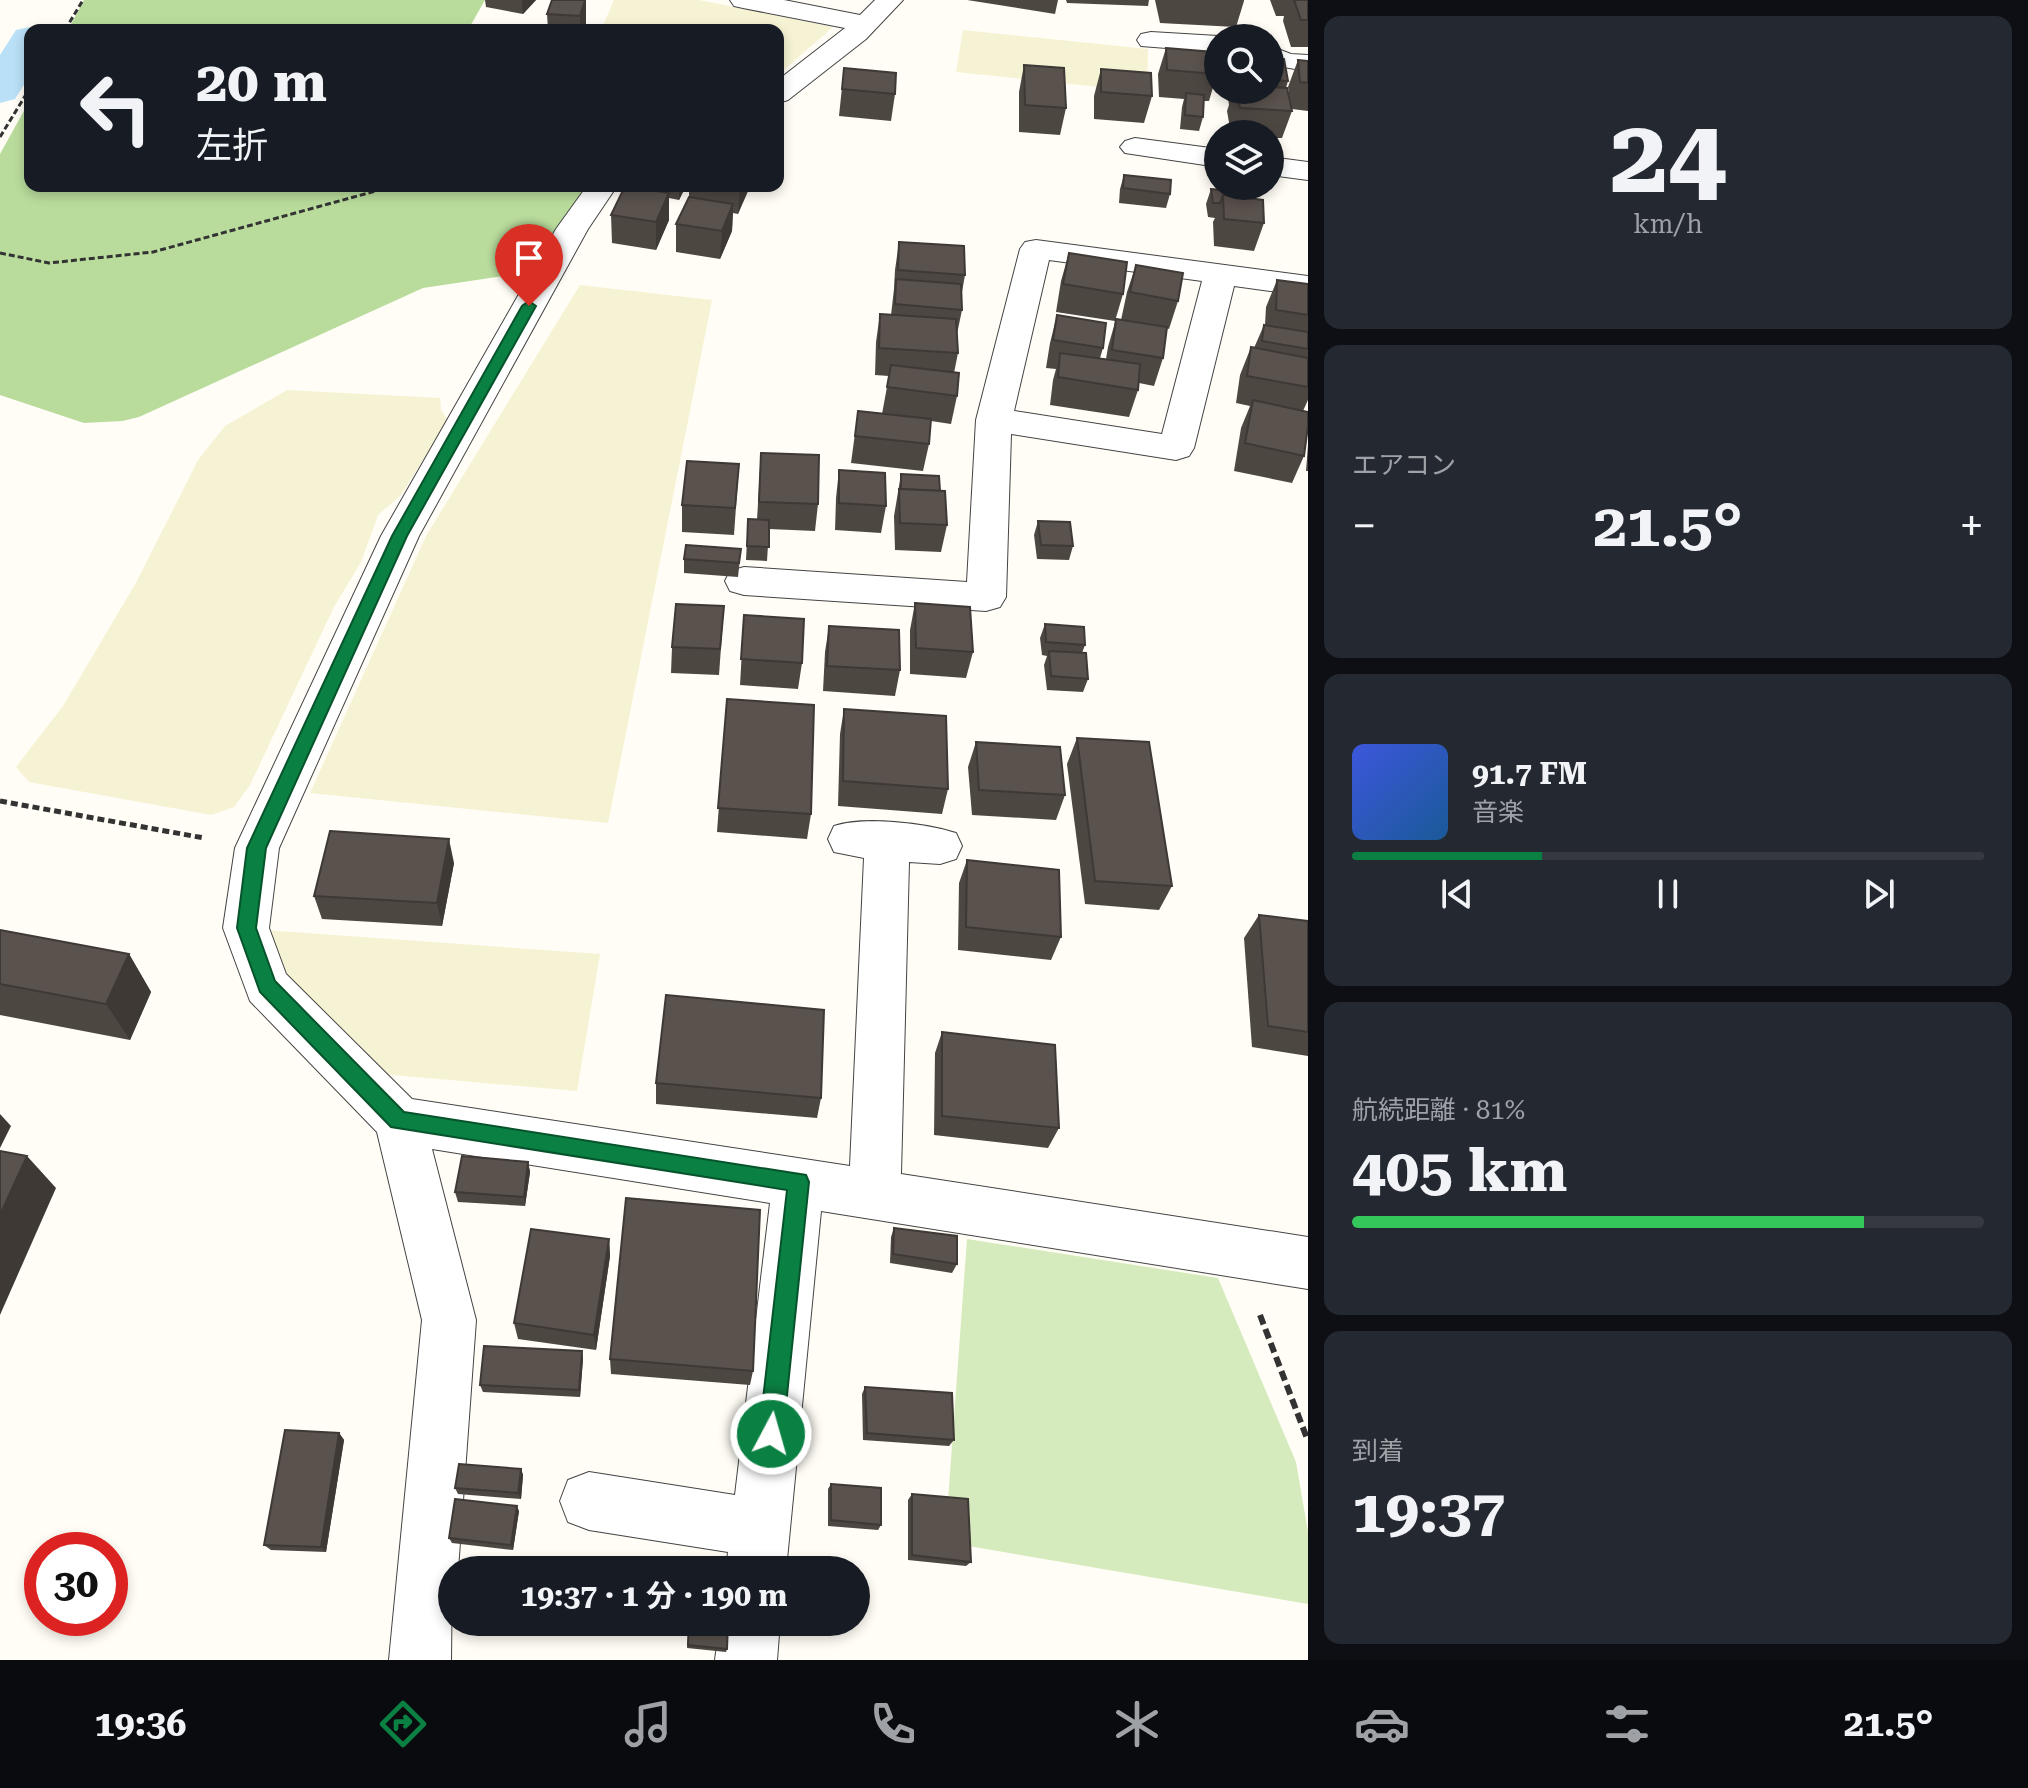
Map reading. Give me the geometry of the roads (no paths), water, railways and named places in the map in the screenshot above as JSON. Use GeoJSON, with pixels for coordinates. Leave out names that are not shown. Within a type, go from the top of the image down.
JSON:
{"type":"FeatureCollection","features":[{"type":"Feature","properties":{"kind":"street"},"geometry":{"type":"LineString","coordinates":[[743,0],[866,24]]}},
{"type":"Feature","properties":{"kind":"street"},"geometry":{"type":"LineString","coordinates":[[784,89],[866,24],[890,0]]}},
{"type":"Feature","properties":{"kind":"street"},"geometry":{"type":"LineString","coordinates":[[1151,40],[1204,48]]}},
{"type":"Feature","properties":{"kind":"street"},"geometry":{"type":"LineString","coordinates":[[1284,61],[1308,63]]}},
{"type":"Feature","properties":{"kind":"street"},"geometry":{"type":"LineString","coordinates":[[1135,147],[1177,144],[1204,153]]}},
{"type":"Feature","properties":{"kind":"street"},"geometry":{"type":"LineString","coordinates":[[1284,168],[1308,171]]}},
{"type":"Feature","properties":{"kind":"street"},"geometry":{"type":"LineString","coordinates":[[420,1660],[449,1320],[399,1120],[267,986],[246,928],[257,848],[400,536],[572,229],[598,192]]}},
{"type":"Feature","properties":{"kind":"street"},"geometry":{"type":"LineString","coordinates":[[744,581],[814,602],[986,597],[994,420],[1036,249],[1308,286]]}},
{"type":"Feature","properties":{"kind":"street"},"geometry":{"type":"LineString","coordinates":[[994,420],[1176,448],[1220,275]]}},
{"type":"Feature","properties":{"kind":"street"},"geometry":{"type":"LineString","coordinates":[[875,1194],[868,840],[940,846]]}},
{"type":"Feature","properties":{"kind":"street"},"geometry":{"type":"LineString","coordinates":[[399,1120],[1308,1263]]}},
{"type":"Feature","properties":{"kind":"street"},"geometry":{"type":"LineString","coordinates":[[589,1501],[758,1549],[798,1182]]}},
{"type":"Feature","properties":{"kind":"street"},"geometry":{"type":"LineString","coordinates":[[746,1660],[749,1636]]}},
{"type":"Feature","properties":{"kind":"waterway"},"geometry":{"type":"LineString","coordinates":[[0,90],[24,49]]}}]}
